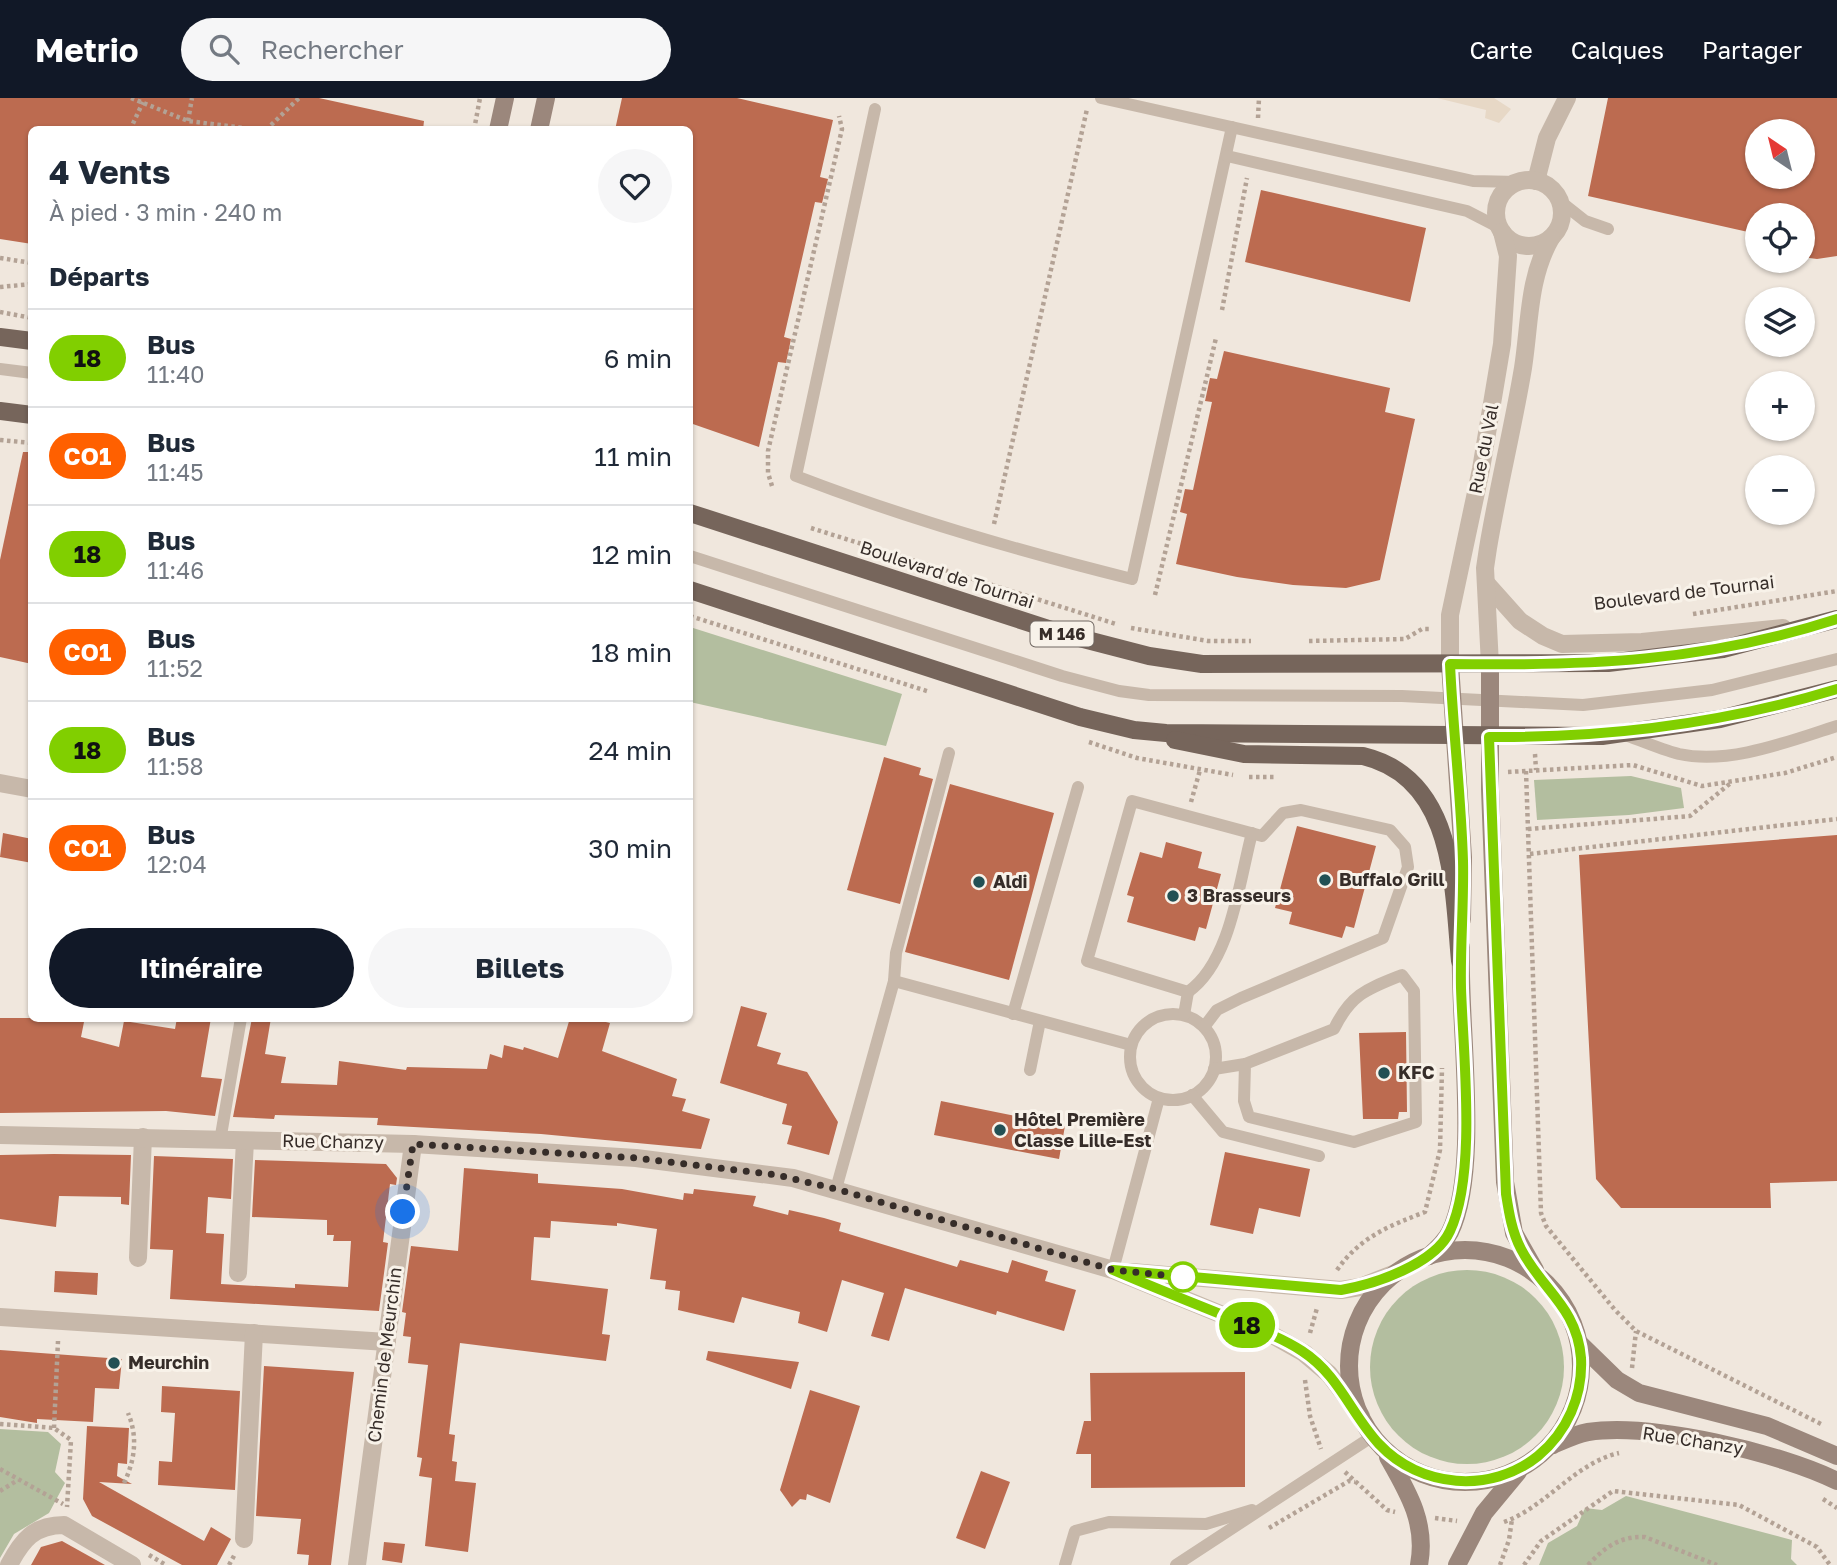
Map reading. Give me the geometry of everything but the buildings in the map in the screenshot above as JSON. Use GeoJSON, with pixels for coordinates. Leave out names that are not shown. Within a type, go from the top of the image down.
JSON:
{"type":"FeatureCollection","features":[{"type":"Feature","properties":{"kind":"main road"},"geometry":{"type":"LineString","coordinates":[[499,126],[505,98]]}},
{"type":"Feature","properties":{"kind":"main road"},"geometry":{"type":"LineString","coordinates":[[540,126],[546,98]]}},
{"type":"Feature","properties":{"kind":"main road"},"geometry":{"type":"LineString","coordinates":[[0,337],[28,340]]}},
{"type":"Feature","properties":{"kind":"main road"},"geometry":{"type":"LineString","coordinates":[[0,411],[28,414]]}},
{"type":"Feature","properties":{"kind":"main road","name":"Boulevard de Tournai"},"geometry":{"type":"LineString","coordinates":[[693,514],[1064,634],[1149,656],[1246,666],[1587,665],[1668,658],[1745,645],[1831,621]]}},
{"type":"Feature","properties":{"kind":"main road"},"geometry":{"type":"LineString","coordinates":[[693,591],[1080,717],[1228,752],[1363,756],[1381,761],[1398,770],[1426,801],[1446,841],[1460,961]]}},
{"type":"Feature","properties":{"kind":"main road"},"geometry":{"type":"LineString","coordinates":[[1419,1565],[1422,1547],[1419,1516],[1361,1416],[1351,1383],[1353,1338],[1373,1296],[1398,1272],[1427,1257],[1441,1245],[1457,1212],[1465,1134],[1460,961],[1463,857],[1450,664]]}},
{"type":"Feature","properties":{"kind":"main road"},"geometry":{"type":"LineString","coordinates":[[1457,1565],[1484,1513],[1510,1479],[1547,1448],[1567,1421],[1581,1378],[1579,1343],[1568,1312],[1522,1251],[1509,1212],[1503,1144],[1489,737],[1490,665]]}},
{"type":"Feature","properties":{"kind":"main road"},"geometry":{"type":"LineString","coordinates":[[1134,730],[1194,734],[1489,737],[1623,733],[1720,719],[1837,689]]}},
{"type":"Feature","properties":{"kind":"main road"},"geometry":{"type":"LineString","coordinates":[[1427,1257],[1449,1252],[1482,1252],[1514,1261],[1541,1279]]}},
{"type":"Feature","properties":{"kind":"main road","name":"Rue Chanzy"},"geometry":{"type":"LineString","coordinates":[[1579,1343],[1617,1380],[1639,1392],[1767,1426],[1837,1456]]}},
{"type":"Feature","properties":{"kind":"main road","name":"Rue Chanzy"},"geometry":{"type":"LineString","coordinates":[[1547,1448],[1586,1432],[1642,1432],[1752,1451],[1801,1465],[1837,1481]]}},
{"type":"Feature","properties":{"kind":"main road"},"geometry":{"type":"LineString","coordinates":[[1376,1441],[1407,1466],[1451,1481],[1474,1482],[1497,1477],[1529,1463]]}},
{"type":"Feature","properties":{"kind":"street"},"geometry":{"type":"LineString","coordinates":[[1536,181],[1546,138],[1567,98]]}},
{"type":"Feature","properties":{"kind":"street"},"geometry":{"type":"LineString","coordinates":[[1536,181],[1550,187],[1561,202],[1560,226],[1551,238],[1530,246],[1512,242],[1501,230],[1496,215],[1499,201],[1506,189],[1518,182],[1536,181]]}},
{"type":"Feature","properties":{"kind":"street","name":"Rue du Val"},"geometry":{"type":"LineString","coordinates":[[1450,664],[1450,615],[1481,469],[1502,344],[1508,256],[1501,230]]}},
{"type":"Feature","properties":{"kind":"street","name":"Rue du Val"},"geometry":{"type":"LineString","coordinates":[[1490,665],[1486,583],[1488,548],[1521,377],[1533,282],[1539,260],[1551,238]]}},
{"type":"Feature","properties":{"kind":"street"},"geometry":{"type":"LineString","coordinates":[[1486,583],[1520,621],[1542,636],[1562,644],[1642,642],[1831,621]]}},
{"type":"Feature","properties":{"kind":"street"},"geometry":{"type":"LineString","coordinates":[[0,783],[28,788]]}},
{"type":"Feature","properties":{"kind":"street","name":"Rue Chanzy"},"geometry":{"type":"LineString","coordinates":[[0,1135],[413,1144],[636,1158],[777,1175],[836,1189],[1113,1270],[1290,1344],[1329,1374],[1361,1416]]}},
{"type":"Feature","properties":{"kind":"street"},"geometry":{"type":"LineString","coordinates":[[138,1258],[144,1137]]}},
{"type":"Feature","properties":{"kind":"street"},"geometry":{"type":"LineString","coordinates":[[238,1273],[245,1142]]}},
{"type":"Feature","properties":{"kind":"street","name":"Chemin de Meurchin"},"geometry":{"type":"LineString","coordinates":[[357,1565],[413,1144]]}},
{"type":"Feature","properties":{"kind":"street","name":"Rue Chanzy"},"geometry":{"type":"LineString","coordinates":[[1113,1270],[1341,1290],[1360,1287],[1398,1272]]}},
{"type":"Feature","properties":{"kind":"street"},"geometry":{"type":"LineString","coordinates":[[0,1317],[387,1342]]}},
{"type":"Feature","properties":{"kind":"street"},"geometry":{"type":"LineString","coordinates":[[243,1539],[254,1333]]}},
{"type":"Feature","properties":{"kind":"street"},"geometry":{"type":"LineString","coordinates":[[9,1565],[26,1537],[35,1530],[64,1525],[132,1565]]}},
{"type":"Feature","properties":{"kind":"lane"},"geometry":{"type":"LineString","coordinates":[[1101,98],[1473,181],[1518,182]]}},
{"type":"Feature","properties":{"kind":"lane"},"geometry":{"type":"LineString","coordinates":[[875,109],[796,477],[1030,553],[1132,579],[1232,127]]}},
{"type":"Feature","properties":{"kind":"lane"},"geometry":{"type":"LineString","coordinates":[[1227,156],[1467,211],[1501,230]]}},
{"type":"Feature","properties":{"kind":"lane"},"geometry":{"type":"LineString","coordinates":[[1561,202],[1585,221],[1608,229]]}},
{"type":"Feature","properties":{"kind":"lane"},"geometry":{"type":"LineString","coordinates":[[0,369],[28,372]]}},
{"type":"Feature","properties":{"kind":"lane"},"geometry":{"type":"LineString","coordinates":[[693,557],[1029,666],[1119,691],[1183,697],[1451,698],[1583,705],[1647,699],[1756,680],[1837,659]]}},
{"type":"Feature","properties":{"kind":"lane"},"geometry":{"type":"LineString","coordinates":[[1623,733],[1680,754],[1703,757],[1741,753],[1837,726]]}},
{"type":"Feature","properties":{"kind":"lane"},"geometry":{"type":"LineString","coordinates":[[836,1189],[894,982],[896,953],[949,752]]}},
{"type":"Feature","properties":{"kind":"lane"},"geometry":{"type":"LineString","coordinates":[[1013,1014],[1078,787]]}},
{"type":"Feature","properties":{"kind":"lane"},"geometry":{"type":"LineString","coordinates":[[1188,992],[1087,961],[1132,801],[1262,836],[1283,813],[1301,810],[1390,831],[1405,847],[1408,867],[1383,938],[1241,998],[1217,1010],[1204,1027]]}},
{"type":"Feature","properties":{"kind":"lane"},"geometry":{"type":"LineString","coordinates":[[1184,1015],[1188,992],[1204,981],[1220,954],[1252,833]]}},
{"type":"Feature","properties":{"kind":"lane"},"geometry":{"type":"LineString","coordinates":[[1214,1069],[1245,1064],[1334,1029],[1342,1013],[1359,992],[1402,975],[1415,991],[1416,1122],[1354,1142],[1249,1117],[1244,1101],[1245,1064]]}},
{"type":"Feature","properties":{"kind":"lane"},"geometry":{"type":"LineString","coordinates":[[894,982],[1131,1045]]}},
{"type":"Feature","properties":{"kind":"lane"},"geometry":{"type":"LineString","coordinates":[[1161,1015],[1184,1015],[1204,1027],[1215,1047],[1214,1069],[1209,1080],[1192,1095],[1182,1099],[1159,1098],[1138,1083],[1132,1071],[1131,1045],[1135,1035],[1151,1019],[1161,1015]]}},
{"type":"Feature","properties":{"kind":"lane"},"geometry":{"type":"LineString","coordinates":[[1030,1070],[1040,1021]]}},
{"type":"Feature","properties":{"kind":"lane"},"geometry":{"type":"LineString","coordinates":[[220,1141],[240,1022]]}},
{"type":"Feature","properties":{"kind":"lane"},"geometry":{"type":"LineString","coordinates":[[1192,1095],[1223,1132],[1319,1156]]}},
{"type":"Feature","properties":{"kind":"lane"},"geometry":{"type":"LineString","coordinates":[[1113,1270],[1159,1098]]}},
{"type":"Feature","properties":{"kind":"lane"},"geometry":{"type":"LineString","coordinates":[[1176,1565],[1267,1506],[1376,1441]]}},
{"type":"Feature","properties":{"kind":"lane"},"geometry":{"type":"LineString","coordinates":[[1065,1565],[1074,1531],[1108,1522],[1206,1524],[1267,1506]]}},
{"type":"Feature","properties":{"kind":"path"},"geometry":{"type":"LineString","coordinates":[[131,98],[188,121],[228,126]]}},
{"type":"Feature","properties":{"kind":"path"},"geometry":{"type":"LineString","coordinates":[[188,121],[192,98]]}},
{"type":"Feature","properties":{"kind":"path"},"geometry":{"type":"LineString","coordinates":[[270,126],[299,98]]}},
{"type":"Feature","properties":{"kind":"path"},"geometry":{"type":"LineString","coordinates":[[475,126],[480,98]]}},
{"type":"Feature","properties":{"kind":"path"},"geometry":{"type":"LineString","coordinates":[[994,527],[1090,98]]}},
{"type":"Feature","properties":{"kind":"path"},"geometry":{"type":"LineString","coordinates":[[1258,119],[1259,98]]}},
{"type":"Feature","properties":{"kind":"path"},"geometry":{"type":"LineString","coordinates":[[132,126],[143,102]]}},
{"type":"Feature","properties":{"kind":"path"},"geometry":{"type":"LineString","coordinates":[[772,486],[768,472],[768,451],[842,129],[839,116]]}},
{"type":"Feature","properties":{"kind":"path"},"geometry":{"type":"LineString","coordinates":[[1222,310],[1247,178]]}},
{"type":"Feature","properties":{"kind":"path"},"geometry":{"type":"LineString","coordinates":[[0,258],[28,262]]}},
{"type":"Feature","properties":{"kind":"path"},"geometry":{"type":"LineString","coordinates":[[0,287],[28,284]]}},
{"type":"Feature","properties":{"kind":"path"},"geometry":{"type":"LineString","coordinates":[[0,312],[28,316]]}},
{"type":"Feature","properties":{"kind":"path"},"geometry":{"type":"LineString","coordinates":[[1155,595],[1216,338]]}},
{"type":"Feature","properties":{"kind":"path"},"geometry":{"type":"LineString","coordinates":[[0,440],[28,443]]}},
{"type":"Feature","properties":{"kind":"path","name":"Boulevard de Tournai"},"geometry":{"type":"LineString","coordinates":[[809,527],[1126,627],[1208,641],[1261,641]]}},
{"type":"Feature","properties":{"kind":"path","name":"Boulevard de Tournai"},"geometry":{"type":"LineString","coordinates":[[1684,615],[1837,591]]}},
{"type":"Feature","properties":{"kind":"path"},"geometry":{"type":"LineString","coordinates":[[1301,641],[1405,639]]}},
{"type":"Feature","properties":{"kind":"path"},"geometry":{"type":"LineString","coordinates":[[1186,816],[1200,770]]}},
{"type":"Feature","properties":{"kind":"path"},"geometry":{"type":"LineString","coordinates":[[1526,771],[1541,1213],[1546,1226],[1615,1310],[1636,1331],[1833,1430]]}},
{"type":"Feature","properties":{"kind":"path"},"geometry":{"type":"LineString","coordinates":[[1528,829],[1690,816],[1734,780]]}},
{"type":"Feature","properties":{"kind":"path"},"geometry":{"type":"LineString","coordinates":[[1530,854],[1837,819]]}},
{"type":"Feature","properties":{"kind":"path"},"geometry":{"type":"LineString","coordinates":[[1425,1212],[1457,1212]]}},
{"type":"Feature","properties":{"kind":"path"},"geometry":{"type":"LineString","coordinates":[[1509,1212],[1541,1213]]}},
{"type":"Feature","properties":{"kind":"path"},"geometry":{"type":"LineString","coordinates":[[54,1428],[60,1320]]}},
{"type":"Feature","properties":{"kind":"path"},"geometry":{"type":"LineString","coordinates":[[124,1483],[133,1463],[134,1428],[128,1413]]}},
{"type":"Feature","properties":{"kind":"path"},"geometry":{"type":"LineString","coordinates":[[0,1424],[54,1428],[71,1440],[64,1525]]}},
{"type":"Feature","properties":{"kind":"path","name":"Rue Chanzy"},"geometry":{"type":"LineString","coordinates":[[1500,1565],[1509,1541],[1512,1519],[1592,1465],[1615,1453],[1623,1452]]}},
{"type":"Feature","properties":{"kind":"path"},"geometry":{"type":"LineString","coordinates":[[0,1469],[67,1506]]}},
{"type":"Feature","properties":{"kind":"path"},"geometry":{"type":"LineString","coordinates":[[0,1491],[19,1479]]}},
{"type":"Feature","properties":{"kind":"path"},"geometry":{"type":"LineString","coordinates":[[1278,1523],[1349,1481],[1355,1482],[1387,1510],[1419,1516]]}},
{"type":"Feature","properties":{"kind":"path"},"geometry":{"type":"LineString","coordinates":[[1524,1565],[1541,1541],[1614,1492],[1739,1505],[1817,1547],[1830,1565]]}},
{"type":"Feature","properties":{"kind":"path"},"geometry":{"type":"LineString","coordinates":[[1817,1496],[1837,1508]]}},
{"type":"Feature","properties":{"kind":"path"},"geometry":{"type":"LineString","coordinates":[[1588,1565],[1616,1542],[1633,1537],[1645,1537],[1717,1565]]}},
{"type":"Feature","properties":{"kind":"green space"},"geometry":{"type":"Polygon","coordinates":[[[693,628],[902,694],[886,746],[693,703],[693,628]]]}},
{"type":"Feature","properties":{"kind":"green space"},"geometry":{"type":"Polygon","coordinates":[[[1631,776],[1681,788],[1684,808],[1629,815],[1537,820],[1534,780],[1631,776]]]}},
{"type":"Feature","properties":{"kind":"green space"},"geometry":{"type":"Polygon","coordinates":[[[1467,1270],[1504,1277],[1536,1298],[1557,1330],[1564,1367],[1557,1404],[1536,1436],[1504,1457],[1467,1464],[1430,1457],[1398,1436],[1377,1404],[1370,1367],[1377,1330],[1398,1298],[1430,1277],[1467,1270]]]}},
{"type":"Feature","properties":{"kind":"green space"},"geometry":{"type":"Polygon","coordinates":[[[0,1429],[48,1432],[61,1444],[55,1472],[65,1483],[49,1513],[14,1534],[0,1558],[0,1429]]]}},
{"type":"Feature","properties":{"kind":"green space"},"geometry":{"type":"Polygon","coordinates":[[[1626,1496],[1792,1540],[1791,1559],[1797,1565],[1539,1565],[1548,1543],[1577,1526],[1585,1508],[1602,1510],[1626,1496]]]}},
{"type":"Feature","properties":{"kind":"shaded area"},"geometry":{"type":"Polygon","coordinates":[[[1437,98],[1494,98],[1511,109],[1499,123],[1485,118],[1486,110],[1437,98]]]}},
{"type":"Feature","properties":{"kind":"bus line","name":"18"},"geometry":{"type":"LineString","coordinates":[[1837,619],[1723,649],[1634,662],[1532,666],[1450,664],[1463,857],[1460,961],[1465,1134],[1457,1212],[1450,1231],[1441,1245],[1427,1257],[1374,1282],[1341,1290],[1113,1270],[1274,1336],[1304,1353],[1343,1390],[1380,1445],[1418,1472],[1440,1479],[1474,1482],[1508,1474],[1538,1456],[1554,1440],[1572,1411],[1581,1378],[1580,1355],[1576,1332],[1568,1312],[1522,1251],[1514,1233],[1506,1194],[1489,737],[1602,736],[1656,730],[1755,712],[1837,689]]}},
{"type":"Feature","properties":{"kind":"place","name":"Buffalo Grill"},"geometry":{"type":"Point","coordinates":[1325,880]}},
{"type":"Feature","properties":{"kind":"place","name":"Aldi"},"geometry":{"type":"Point","coordinates":[979,882]}},
{"type":"Feature","properties":{"kind":"place","name":"3 Brasseurs"},"geometry":{"type":"Point","coordinates":[1173,896]}},
{"type":"Feature","properties":{"kind":"place","name":"KFC"},"geometry":{"type":"Point","coordinates":[1384,1073]}},
{"type":"Feature","properties":{"kind":"place","name":"Hôtel Première Classe Lille-Est"},"geometry":{"type":"Point","coordinates":[1000,1130]}},
{"type":"Feature","properties":{"kind":"place","name":"Meurchin"},"geometry":{"type":"Point","coordinates":[114,1363]}},
{"type":"Feature","properties":{"kind":"route"},"geometry":{"type":"LineString","coordinates":[[403,1212],[413,1144],[636,1158],[793,1178],[1113,1270],[1183,1277]]}}]}
